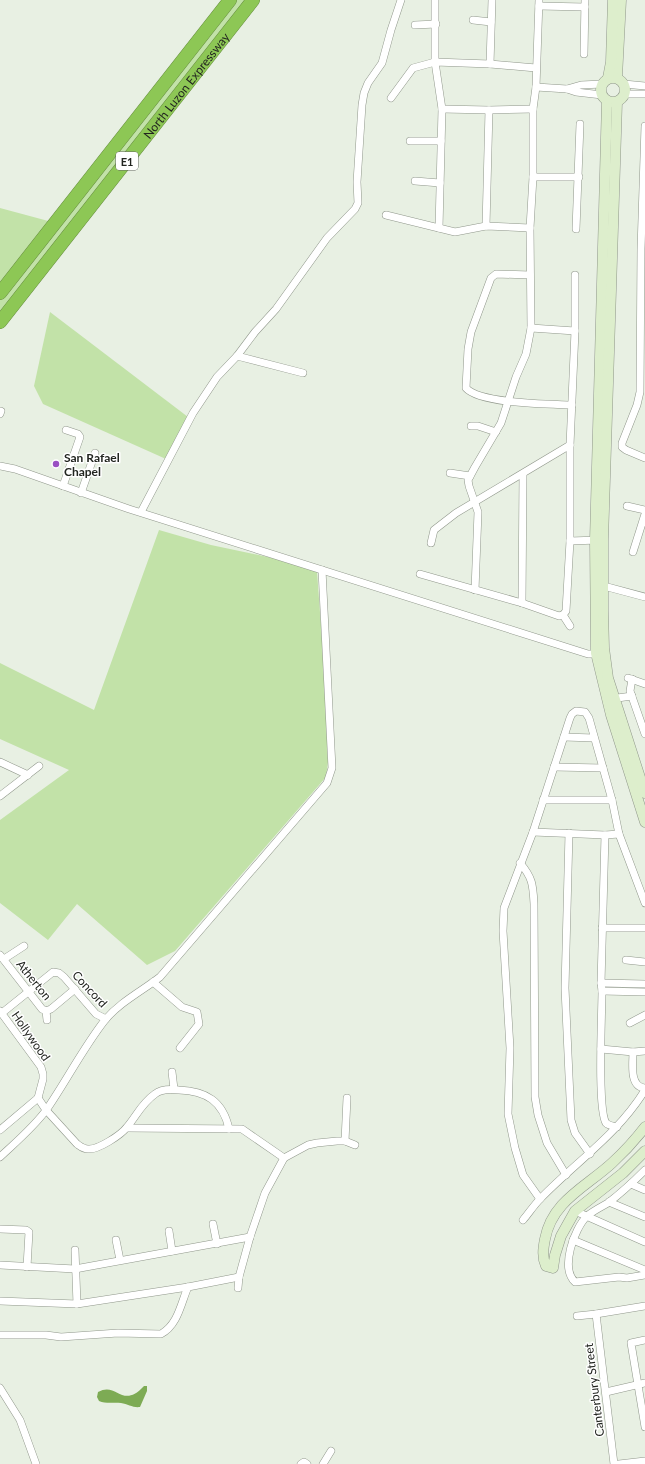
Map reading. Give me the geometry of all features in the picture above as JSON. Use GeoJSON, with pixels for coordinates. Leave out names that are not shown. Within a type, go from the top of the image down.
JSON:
{"type":"FeatureCollection","features":[{"type":"Feature","properties":{"kind":"highway","name":"North Luzon Expressway"},"geometry":{"type":"LineString","coordinates":[[0,293],[230,0]]}},
{"type":"Feature","properties":{"kind":"highway","name":"North Luzon Expressway"},"geometry":{"type":"LineString","coordinates":[[0,322],[253,0]]}},
{"type":"Feature","properties":{"kind":"street"},"geometry":{"type":"LineString","coordinates":[[141,512],[193,413],[216,377],[237,356],[255,332],[276,309],[327,238],[356,209],[358,203],[362,105],[364,93],[368,83],[382,63],[401,0]]}},
{"type":"Feature","properties":{"kind":"street"},"geometry":{"type":"LineString","coordinates":[[435,0],[435,62],[442,109],[439,228]]}},
{"type":"Feature","properties":{"kind":"street"},"geometry":{"type":"LineString","coordinates":[[490,64],[492,0]]}},
{"type":"Feature","properties":{"kind":"street"},"geometry":{"type":"LineString","coordinates":[[536,87],[567,89],[609,99],[623,98],[615,83],[611,62],[613,0]]}},
{"type":"Feature","properties":{"kind":"street"},"geometry":{"type":"LineString","coordinates":[[621,0],[615,83],[609,99],[599,540],[600,651],[608,678],[611,715],[645,822]]}},
{"type":"Feature","properties":{"kind":"street"},"geometry":{"type":"LineString","coordinates":[[475,590],[478,512],[468,480],[496,432],[504,414],[526,354],[531,328],[530,228],[533,177],[533,109],[536,87],[539,3],[585,4],[584,54]]}},
{"type":"Feature","properties":{"kind":"street"},"geometry":{"type":"LineString","coordinates":[[473,20],[492,22]]}},
{"type":"Feature","properties":{"kind":"street"},"geometry":{"type":"LineString","coordinates":[[415,25],[436,24]]}},
{"type":"Feature","properties":{"kind":"street"},"geometry":{"type":"LineString","coordinates":[[391,98],[413,68],[435,62],[490,64],[536,68]]}},
{"type":"Feature","properties":{"kind":"street"},"geometry":{"type":"LineString","coordinates":[[615,83],[645,94]]}},
{"type":"Feature","properties":{"kind":"street"},"geometry":{"type":"LineString","coordinates":[[567,89],[581,85],[615,83],[645,86]]}},
{"type":"Feature","properties":{"kind":"street"},"geometry":{"type":"LineString","coordinates":[[442,109],[533,109]]}},
{"type":"Feature","properties":{"kind":"street"},"geometry":{"type":"LineString","coordinates":[[486,226],[489,110]]}},
{"type":"Feature","properties":{"kind":"street"},"geometry":{"type":"LineString","coordinates":[[576,228],[580,124]]}},
{"type":"Feature","properties":{"kind":"street"},"geometry":{"type":"LineString","coordinates":[[645,126],[642,391],[622,443],[622,447],[645,458]]}},
{"type":"Feature","properties":{"kind":"street"},"geometry":{"type":"LineString","coordinates":[[410,141],[441,142]]}},
{"type":"Feature","properties":{"kind":"street"},"geometry":{"type":"LineString","coordinates":[[533,177],[579,177]]}},
{"type":"Feature","properties":{"kind":"street"},"geometry":{"type":"LineString","coordinates":[[415,181],[440,183]]}},
{"type":"Feature","properties":{"kind":"street"},"geometry":{"type":"LineString","coordinates":[[386,215],[456,232],[486,226],[530,228]]}},
{"type":"Feature","properties":{"kind":"street"},"geometry":{"type":"LineString","coordinates":[[530,275],[496,274],[491,278],[471,332],[468,349],[466,388],[473,393],[508,402],[572,405]]}},
{"type":"Feature","properties":{"kind":"street"},"geometry":{"type":"LineString","coordinates":[[563,615],[566,611],[570,541],[570,446],[575,331],[575,275]]}},
{"type":"Feature","properties":{"kind":"street"},"geometry":{"type":"LineString","coordinates":[[531,328],[575,331]]}},
{"type":"Feature","properties":{"kind":"street"},"geometry":{"type":"LineString","coordinates":[[237,356],[303,374]]}},
{"type":"Feature","properties":{"kind":"street"},"geometry":{"type":"LineString","coordinates":[[471,426],[478,426],[496,432]]}},
{"type":"Feature","properties":{"kind":"street"},"geometry":{"type":"LineString","coordinates":[[63,486],[80,437],[78,434],[66,430]]}},
{"type":"Feature","properties":{"kind":"street"},"geometry":{"type":"LineString","coordinates":[[431,543],[434,530],[438,526],[475,501],[570,446]]}},
{"type":"Feature","properties":{"kind":"street"},"geometry":{"type":"LineString","coordinates":[[81,493],[94,453]]}},
{"type":"Feature","properties":{"kind":"street"},"geometry":{"type":"LineString","coordinates":[[0,466],[15,469],[81,493],[588,654],[600,651]]}},
{"type":"Feature","properties":{"kind":"street"},"geometry":{"type":"LineString","coordinates":[[450,473],[470,476]]}},
{"type":"Feature","properties":{"kind":"street"},"geometry":{"type":"LineString","coordinates":[[522,603],[523,474]]}},
{"type":"Feature","properties":{"kind":"street"},"geometry":{"type":"LineString","coordinates":[[627,506],[645,510]]}},
{"type":"Feature","properties":{"kind":"street"},"geometry":{"type":"LineString","coordinates":[[633,552],[645,514]]}},
{"type":"Feature","properties":{"kind":"street"},"geometry":{"type":"LineString","coordinates":[[570,541],[599,540]]}},
{"type":"Feature","properties":{"kind":"street"},"geometry":{"type":"LineString","coordinates":[[0,1157],[46,1110],[68,1074],[106,1019],[125,1001],[153,982],[165,970],[327,783],[332,768],[322,570]]}},
{"type":"Feature","properties":{"kind":"street"},"geometry":{"type":"LineString","coordinates":[[420,574],[522,603],[559,616],[563,615]]}},
{"type":"Feature","properties":{"kind":"street"},"geometry":{"type":"LineString","coordinates":[[599,585],[645,597]]}},
{"type":"Feature","properties":{"kind":"street"},"geometry":{"type":"LineString","coordinates":[[563,615],[570,626]]}},
{"type":"Feature","properties":{"kind":"street"},"geometry":{"type":"LineString","coordinates":[[644,730],[631,693],[629,679],[645,684]]}},
{"type":"Feature","properties":{"kind":"street"},"geometry":{"type":"LineString","coordinates":[[610,697],[631,693]]}},
{"type":"Feature","properties":{"kind":"street"},"geometry":{"type":"LineString","coordinates":[[610,697],[645,793]]}},
{"type":"Feature","properties":{"kind":"street"},"geometry":{"type":"LineString","coordinates":[[540,1199],[523,1175],[515,1148],[508,1114],[510,1048],[503,919],[504,908],[533,832],[572,714],[578,710],[587,714],[612,800],[619,834],[645,903]]}},
{"type":"Feature","properties":{"kind":"street"},"geometry":{"type":"LineString","coordinates":[[564,737],[594,738]]}},
{"type":"Feature","properties":{"kind":"street"},"geometry":{"type":"LineString","coordinates":[[0,762],[28,775]]}},
{"type":"Feature","properties":{"kind":"street"},"geometry":{"type":"LineString","coordinates":[[0,796],[40,766]]}},
{"type":"Feature","properties":{"kind":"street"},"geometry":{"type":"LineString","coordinates":[[554,767],[603,768]]}},
{"type":"Feature","properties":{"kind":"street"},"geometry":{"type":"LineString","coordinates":[[544,800],[612,800]]}},
{"type":"Feature","properties":{"kind":"street"},"geometry":{"type":"LineString","coordinates":[[533,832],[605,835],[619,834]]}},
{"type":"Feature","properties":{"kind":"street"},"geometry":{"type":"LineString","coordinates":[[569,833],[565,988],[571,1120],[575,1133],[590,1154]]}},
{"type":"Feature","properties":{"kind":"street"},"geometry":{"type":"LineString","coordinates":[[605,835],[601,987],[602,1099],[605,1121],[608,1125],[617,1128]]}},
{"type":"Feature","properties":{"kind":"street"},"geometry":{"type":"LineString","coordinates":[[520,864],[529,873],[532,884],[534,904],[535,1097],[538,1115],[546,1143],[566,1175]]}},
{"type":"Feature","properties":{"kind":"street"},"geometry":{"type":"LineString","coordinates":[[602,928],[645,928]]}},
{"type":"Feature","properties":{"kind":"street"},"geometry":{"type":"LineString","coordinates":[[2,957],[24,946]]}},
{"type":"Feature","properties":{"kind":"street","name":"Atherton"},"geometry":{"type":"LineString","coordinates":[[2,957],[42,1009],[46,1011],[46,1020]]}},
{"type":"Feature","properties":{"kind":"street"},"geometry":{"type":"LineString","coordinates":[[626,960],[645,962]]}},
{"type":"Feature","properties":{"kind":"street","name":"Concord"},"geometry":{"type":"LineString","coordinates":[[1,1012],[53,972],[58,972],[75,989],[96,1014],[106,1019]]}},
{"type":"Feature","properties":{"kind":"street"},"geometry":{"type":"LineString","coordinates":[[153,982],[182,1008],[195,1011],[198,1014],[199,1024],[180,1048]]}},
{"type":"Feature","properties":{"kind":"street"},"geometry":{"type":"LineString","coordinates":[[601,987],[645,984]]}},
{"type":"Feature","properties":{"kind":"street"},"geometry":{"type":"LineString","coordinates":[[601,987],[645,992]]}},
{"type":"Feature","properties":{"kind":"street"},"geometry":{"type":"LineString","coordinates":[[46,1011],[51,1009],[75,989]]}},
{"type":"Feature","properties":{"kind":"street","name":"Hollywood"},"geometry":{"type":"LineString","coordinates":[[1,1012],[41,1067],[43,1079],[38,1098]]}},
{"type":"Feature","properties":{"kind":"street"},"geometry":{"type":"LineString","coordinates":[[630,1023],[645,1015]]}},
{"type":"Feature","properties":{"kind":"street"},"geometry":{"type":"LineString","coordinates":[[601,1049],[633,1052],[645,1051]]}},
{"type":"Feature","properties":{"kind":"street"},"geometry":{"type":"LineString","coordinates":[[523,1220],[540,1199],[617,1128],[635,1106],[645,1089],[636,1084],[633,1077],[633,1052]]}},
{"type":"Feature","properties":{"kind":"street"},"geometry":{"type":"LineString","coordinates":[[172,1072],[174,1090]]}},
{"type":"Feature","properties":{"kind":"street"},"geometry":{"type":"LineString","coordinates":[[0,1130],[38,1098],[46,1110],[77,1144],[89,1150],[108,1142],[127,1128],[139,1110],[156,1093],[174,1090],[193,1091],[210,1097],[219,1105],[225,1115],[230,1129]]}},
{"type":"Feature","properties":{"kind":"street"},"geometry":{"type":"LineString","coordinates":[[345,1142],[347,1098]]}},
{"type":"Feature","properties":{"kind":"street"},"geometry":{"type":"LineString","coordinates":[[645,1127],[632,1144],[613,1163],[565,1200],[557,1211],[547,1229],[543,1251],[546,1266],[554,1268],[555,1255],[561,1236],[574,1214],[623,1173],[645,1151]]}},
{"type":"Feature","properties":{"kind":"street"},"geometry":{"type":"LineString","coordinates":[[127,1128],[242,1130],[284,1158]]}},
{"type":"Feature","properties":{"kind":"street"},"geometry":{"type":"LineString","coordinates":[[238,1288],[239,1277],[250,1237],[265,1193],[284,1158],[308,1145],[327,1142],[345,1142],[355,1145]]}},
{"type":"Feature","properties":{"kind":"street"},"geometry":{"type":"LineString","coordinates":[[645,1170],[609,1202],[585,1219],[578,1228],[569,1254],[570,1275],[575,1282],[645,1275]]}},
{"type":"Feature","properties":{"kind":"street"},"geometry":{"type":"LineString","coordinates":[[631,1184],[645,1190]]}},
{"type":"Feature","properties":{"kind":"street"},"geometry":{"type":"LineString","coordinates":[[609,1202],[645,1217]]}},
{"type":"Feature","properties":{"kind":"street"},"geometry":{"type":"LineString","coordinates":[[574,1214],[645,1242]]}},
{"type":"Feature","properties":{"kind":"street"},"geometry":{"type":"LineString","coordinates":[[213,1224],[217,1244]]}},
{"type":"Feature","properties":{"kind":"street"},"geometry":{"type":"LineString","coordinates":[[0,1229],[26,1230],[29,1232],[27,1267]]}},
{"type":"Feature","properties":{"kind":"street"},"geometry":{"type":"LineString","coordinates":[[169,1231],[172,1251]]}},
{"type":"Feature","properties":{"kind":"street"},"geometry":{"type":"LineString","coordinates":[[0,1265],[75,1269],[250,1237]]}},
{"type":"Feature","properties":{"kind":"street"},"geometry":{"type":"LineString","coordinates":[[116,1240],[120,1260]]}},
{"type":"Feature","properties":{"kind":"street"},"geometry":{"type":"LineString","coordinates":[[573,1240],[645,1270]]}},
{"type":"Feature","properties":{"kind":"street"},"geometry":{"type":"LineString","coordinates":[[74,1250],[77,1304]]}},
{"type":"Feature","properties":{"kind":"street"},"geometry":{"type":"LineString","coordinates":[[0,1301],[77,1304],[188,1287],[239,1277]]}},
{"type":"Feature","properties":{"kind":"street"},"geometry":{"type":"LineString","coordinates":[[0,1335],[46,1335],[61,1337],[118,1333],[161,1334],[174,1324],[188,1287]]}},
{"type":"Feature","properties":{"kind":"street"},"geometry":{"type":"LineString","coordinates":[[578,1316],[645,1306]]}},
{"type":"Feature","properties":{"kind":"street","name":"Canterbury Street"},"geometry":{"type":"LineString","coordinates":[[596,1314],[614,1464]]}},
{"type":"Feature","properties":{"kind":"street"},"geometry":{"type":"LineString","coordinates":[[645,1340],[632,1342],[641,1384],[645,1427]]}},
{"type":"Feature","properties":{"kind":"street"},"geometry":{"type":"LineString","coordinates":[[606,1392],[641,1384]]}},
{"type":"Feature","properties":{"kind":"street"},"geometry":{"type":"LineString","coordinates":[[0,1388],[20,1420],[36,1464]]}},
{"type":"Feature","properties":{"kind":"street"},"geometry":{"type":"LineString","coordinates":[[323,1464],[331,1450]]}},
{"type":"Feature","properties":{"kind":"street"},"geometry":{"type":"LineString","coordinates":[[619,1464],[645,1461]]}},
{"type":"Feature","properties":{"kind":"street"},"geometry":{"type":"LineString","coordinates":[[301,1464],[304,1462],[307,1464]]}},
{"type":"Feature","properties":{"kind":"shaded area"},"geometry":{"type":"Polygon","coordinates":[[[233,0],[248,0],[0,319],[0,300],[233,0]]]}},
{"type":"Feature","properties":{"kind":"shaded area"},"geometry":{"type":"Polygon","coordinates":[[[0,208],[52,222],[0,291],[0,208]]]}},
{"type":"Feature","properties":{"kind":"shaded area"},"geometry":{"type":"Polygon","coordinates":[[[50,312],[188,417],[166,459],[43,404],[34,386],[50,312]]]}},
{"type":"Feature","properties":{"kind":"shaded area"},"geometry":{"type":"Polygon","coordinates":[[[159,530],[211,545],[277,559],[317,572],[325,679],[328,762],[326,777],[175,951],[147,965],[77,904],[48,940],[0,903],[0,820],[69,770],[0,739],[0,663],[94,710],[159,530]]]}},
{"type":"Feature","properties":{"kind":"shaded area"},"geometry":{"type":"Polygon","coordinates":[[[144,1386],[147,1386],[147,1391],[140,1407],[121,1403],[102,1402],[99,1401],[97,1397],[98,1392],[105,1390],[130,1396],[144,1386]]]}},
{"type":"Feature","properties":{"kind":"place","name":"San Rafael Chapel"},"geometry":{"type":"Point","coordinates":[56,464]}}]}
